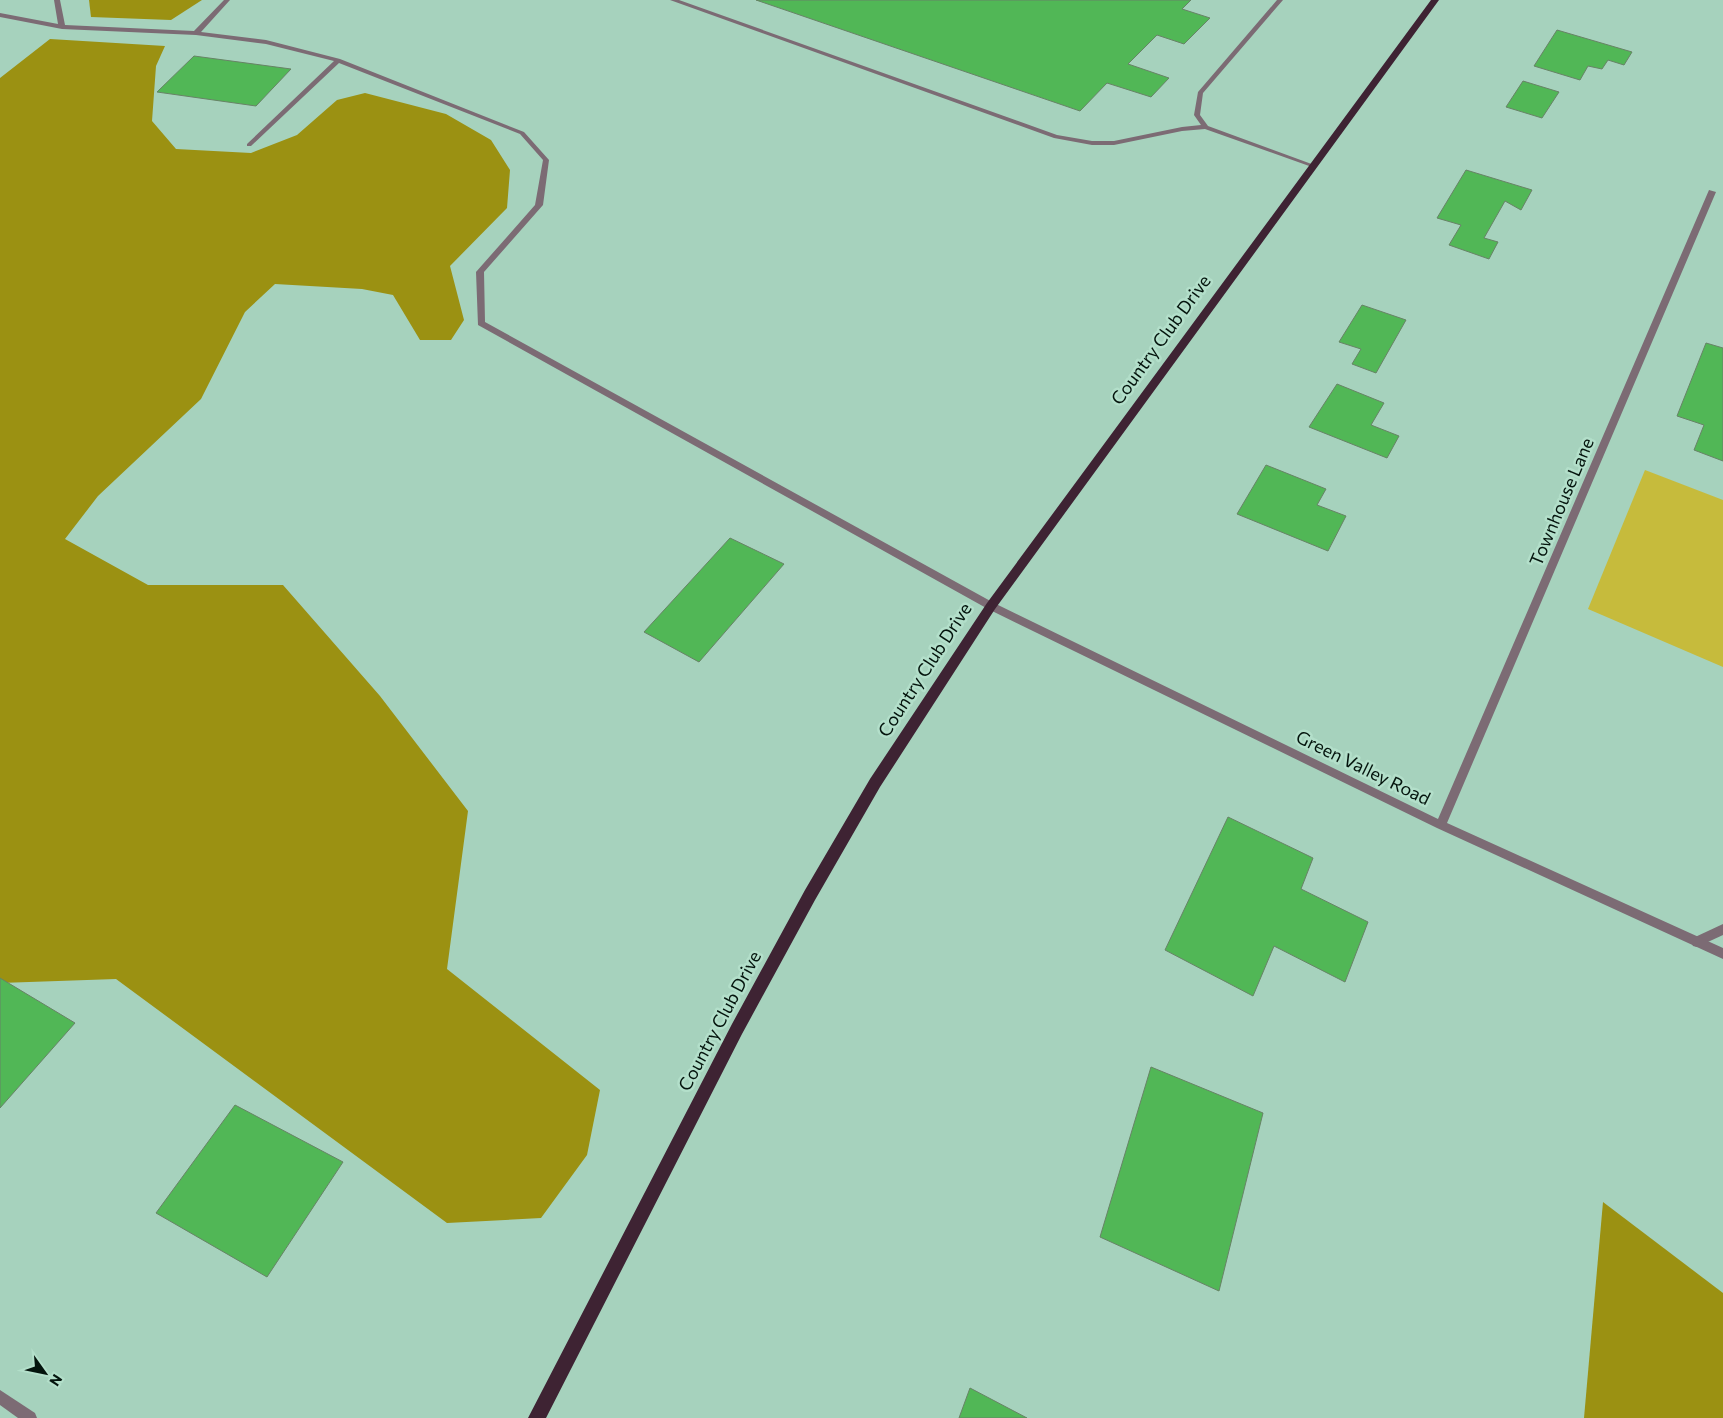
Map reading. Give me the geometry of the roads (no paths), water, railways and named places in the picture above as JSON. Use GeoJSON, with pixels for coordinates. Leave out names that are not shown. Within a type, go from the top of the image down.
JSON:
{"type":"FeatureCollection","features":[{"type":"Feature","properties":{"kind":"main road","name":"Country Club Drive"},"geometry":{"type":"LineString","coordinates":[[537,1418],[737,1029],[810,895],[875,783],[991,606],[1435,0]]}},
{"type":"Feature","properties":{"kind":"street"},"geometry":{"type":"LineString","coordinates":[[57,0],[62,27]]}},
{"type":"Feature","properties":{"kind":"street"},"geometry":{"type":"LineString","coordinates":[[196,33],[227,0]]}},
{"type":"Feature","properties":{"kind":"street"},"geometry":{"type":"LineString","coordinates":[[674,0],[1056,136],[1083,142],[1113,143],[1186,128],[1206,128],[1314,166]]}},
{"type":"Feature","properties":{"kind":"street"},"geometry":{"type":"LineString","coordinates":[[1206,128],[1197,115],[1200,93],[1280,0]]}},
{"type":"Feature","properties":{"kind":"street"},"geometry":{"type":"LineString","coordinates":[[0,15],[62,27],[196,33],[266,42],[338,60]]}},
{"type":"Feature","properties":{"kind":"street"},"geometry":{"type":"LineString","coordinates":[[249,145],[338,60]]}},
{"type":"Feature","properties":{"kind":"street","name":"Green Valley Road"},"geometry":{"type":"LineString","coordinates":[[338,60],[522,133],[546,160],[540,205],[480,272],[481,323],[991,606],[1441,825],[1723,954]]}},
{"type":"Feature","properties":{"kind":"street","name":"Townhouse Lane"},"geometry":{"type":"LineString","coordinates":[[1441,825],[1712,192]]}},
{"type":"Feature","properties":{"kind":"street"},"geometry":{"type":"LineString","coordinates":[[1696,942],[1723,929]]}},
{"type":"Feature","properties":{"kind":"street"},"geometry":{"type":"LineString","coordinates":[[0,1397],[30,1418]]}}]}
